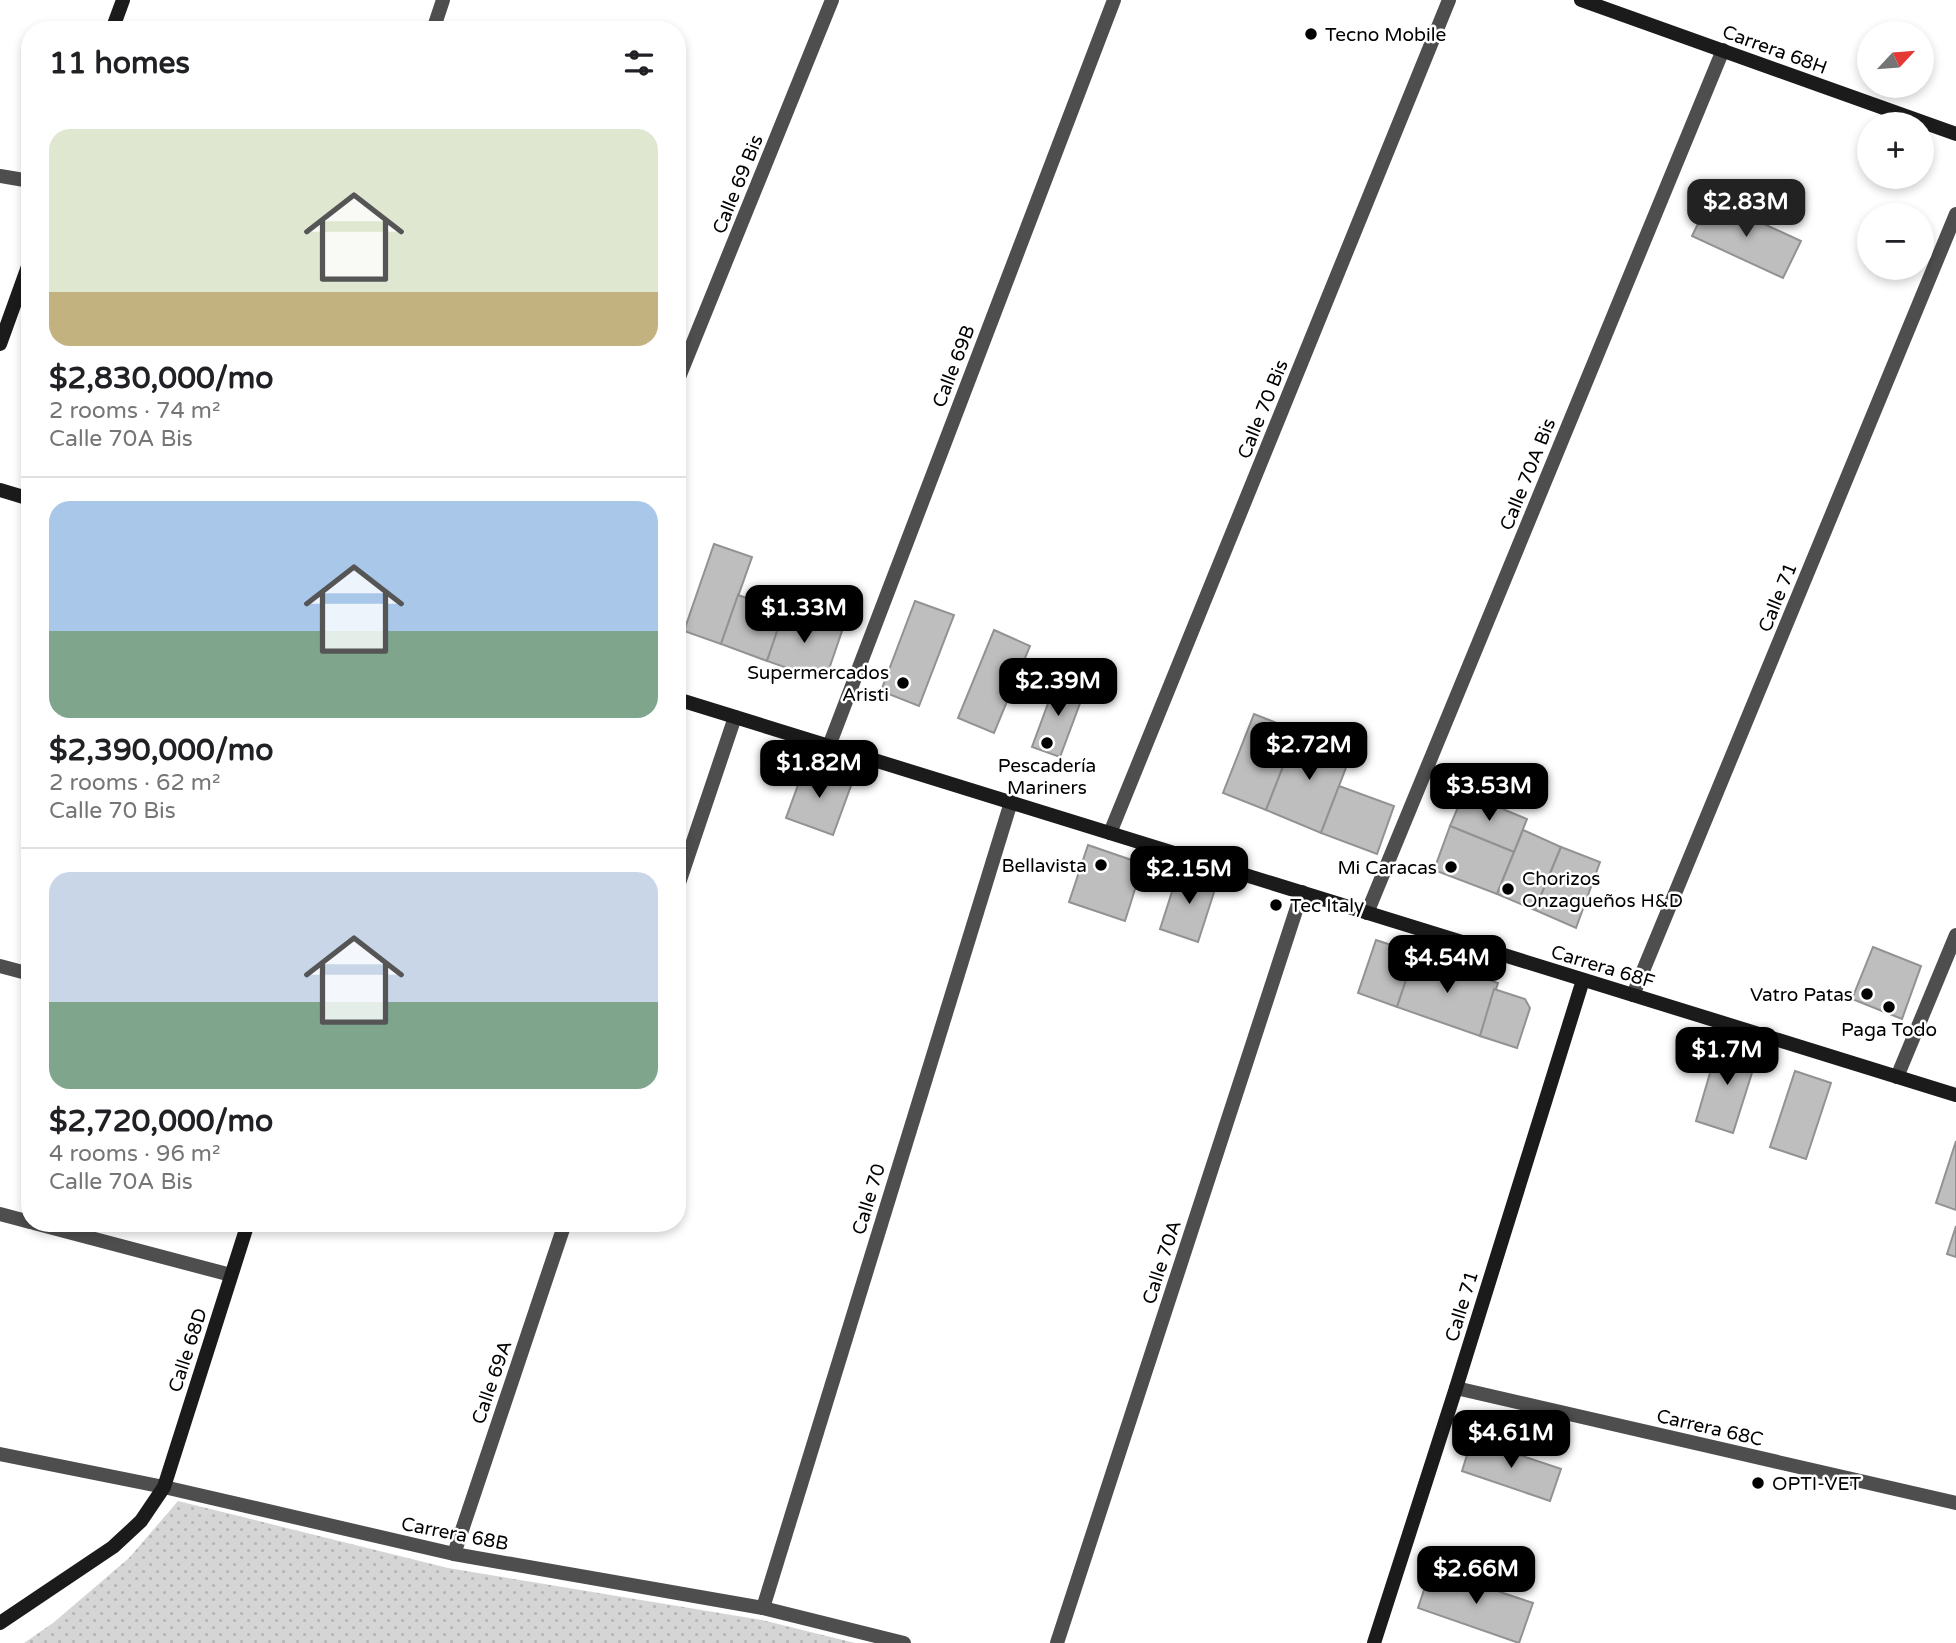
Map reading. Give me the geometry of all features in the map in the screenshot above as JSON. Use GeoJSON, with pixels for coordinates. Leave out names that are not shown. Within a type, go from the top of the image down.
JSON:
{"type":"FeatureCollection","features":[{"type":"Feature","properties":{"kind":"street"},"geometry":{"type":"LineString","coordinates":[[115,21],[123,0]]}},
{"type":"Feature","properties":{"kind":"street"},"geometry":{"type":"LineString","coordinates":[[436,21],[443,0]]}},
{"type":"Feature","properties":{"kind":"street","name":"Calle 69 Bis"},"geometry":{"type":"LineString","coordinates":[[686,360],[832,0]]}},
{"type":"Feature","properties":{"kind":"street","name":"Calle 69B"},"geometry":{"type":"LineString","coordinates":[[829,746],[1114,0]]}},
{"type":"Feature","properties":{"kind":"street","name":"Calle 70 Bis"},"geometry":{"type":"LineString","coordinates":[[1110,833],[1449,0]]}},
{"type":"Feature","properties":{"kind":"street","name":"Carrera 68H"},"geometry":{"type":"LineString","coordinates":[[1581,0],[1956,134]]}},
{"type":"Feature","properties":{"kind":"street","name":"Calle 70A Bis"},"geometry":{"type":"LineString","coordinates":[[1367,913],[1723,50]]}},
{"type":"Feature","properties":{"kind":"street"},"geometry":{"type":"LineString","coordinates":[[0,176],[21,180]]}},
{"type":"Feature","properties":{"kind":"street","name":"Calle 71"},"geometry":{"type":"LineString","coordinates":[[1633,995],[1956,214]]}},
{"type":"Feature","properties":{"kind":"street"},"geometry":{"type":"LineString","coordinates":[[0,344],[21,286]]}},
{"type":"Feature","properties":{"kind":"street"},"geometry":{"type":"LineString","coordinates":[[0,490],[21,496]]}},
{"type":"Feature","properties":{"kind":"street","name":"Carrera 68F"},"geometry":{"type":"LineString","coordinates":[[686,702],[1956,1095]]}},
{"type":"Feature","properties":{"kind":"street"},"geometry":{"type":"LineString","coordinates":[[686,862],[735,717]]}},
{"type":"Feature","properties":{"kind":"street","name":"Calle 70"},"geometry":{"type":"LineString","coordinates":[[763,1608],[1011,802]]}},
{"type":"Feature","properties":{"kind":"street","name":"Calle 70A"},"geometry":{"type":"LineString","coordinates":[[1057,1643],[1302,892]]}},
{"type":"Feature","properties":{"kind":"street"},"geometry":{"type":"LineString","coordinates":[[1897,1077],[1956,935]]}},
{"type":"Feature","properties":{"kind":"street"},"geometry":{"type":"LineString","coordinates":[[0,966],[21,970]]}},
{"type":"Feature","properties":{"kind":"street","name":"Calle 71"},"geometry":{"type":"LineString","coordinates":[[1374,1643],[1583,980]]}},
{"type":"Feature","properties":{"kind":"street"},"geometry":{"type":"LineString","coordinates":[[0,1214],[21,1220]]}},
{"type":"Feature","properties":{"kind":"street"},"geometry":{"type":"LineString","coordinates":[[66,1232],[231,1275]]}},
{"type":"Feature","properties":{"kind":"street","name":"Calle 68D"},"geometry":{"type":"LineString","coordinates":[[0,1623],[113,1547],[141,1521],[164,1488],[245,1232]]}},
{"type":"Feature","properties":{"kind":"street","name":"Calle 69A"},"geometry":{"type":"LineString","coordinates":[[454,1554],[562,1232]]}},
{"type":"Feature","properties":{"kind":"street","name":"Carrera 68C"},"geometry":{"type":"LineString","coordinates":[[1456,1388],[1956,1503]]}},
{"type":"Feature","properties":{"kind":"street","name":"Carrera 68B"},"geometry":{"type":"LineString","coordinates":[[0,1454],[454,1554],[763,1608],[904,1643]]}},
{"type":"Feature","properties":{"kind":"shaded area"},"geometry":{"type":"Polygon","coordinates":[[[178,1501],[448,1568],[762,1620],[855,1643],[24,1643],[53,1623],[129,1558],[178,1501]]]}},
{"type":"Feature","properties":{"kind":"building"},"geometry":{"type":"Polygon","coordinates":[[[1710,199],[1801,241],[1783,278],[1692,236],[1710,199]]]}},
{"type":"Feature","properties":{"kind":"building"},"geometry":{"type":"Polygon","coordinates":[[[714,544],[752,557],[721,644],[686,632],[714,544]]]}},
{"type":"Feature","properties":{"kind":"building"},"geometry":{"type":"Polygon","coordinates":[[[738,595],[784,611],[767,661],[721,644],[738,595]]]}},
{"type":"Feature","properties":{"kind":"building"},"geometry":{"type":"Polygon","coordinates":[[[915,601],[954,615],[919,706],[881,691],[915,601]]]}},
{"type":"Feature","properties":{"kind":"building"},"geometry":{"type":"Polygon","coordinates":[[[784,611],[842,631],[829,669],[810,676],[767,661],[784,611]]]}},
{"type":"Feature","properties":{"kind":"building"},"geometry":{"type":"Polygon","coordinates":[[[994,630],[1030,646],[994,733],[958,718],[994,630]]]}},
{"type":"Feature","properties":{"kind":"building"},"geometry":{"type":"Polygon","coordinates":[[[1057,679],[1085,690],[1060,757],[1032,747],[1057,679]]]}},
{"type":"Feature","properties":{"kind":"building"},"geometry":{"type":"Polygon","coordinates":[[[1254,714],[1297,731],[1266,810],[1223,793],[1254,714]]]}},
{"type":"Feature","properties":{"kind":"building"},"geometry":{"type":"Polygon","coordinates":[[[1297,731],[1352,752],[1321,833],[1266,810],[1297,731]]]}},
{"type":"Feature","properties":{"kind":"building"},"geometry":{"type":"Polygon","coordinates":[[[805,766],[852,783],[833,835],[786,818],[805,766]]]}},
{"type":"Feature","properties":{"kind":"building"},"geometry":{"type":"Polygon","coordinates":[[[1339,786],[1394,806],[1377,854],[1321,833],[1339,786]]]}},
{"type":"Feature","properties":{"kind":"building"},"geometry":{"type":"Polygon","coordinates":[[[1464,793],[1527,819],[1514,852],[1450,826],[1464,793]]]}},
{"type":"Feature","properties":{"kind":"building"},"geometry":{"type":"Polygon","coordinates":[[[1450,826],[1514,852],[1497,894],[1434,870],[1450,826]]]}},
{"type":"Feature","properties":{"kind":"building"},"geometry":{"type":"Polygon","coordinates":[[[1523,830],[1561,847],[1535,910],[1497,894],[1523,830]]]}},
{"type":"Feature","properties":{"kind":"building"},"geometry":{"type":"Polygon","coordinates":[[[1088,845],[1143,864],[1125,921],[1069,902],[1088,845]]]}},
{"type":"Feature","properties":{"kind":"building"},"geometry":{"type":"Polygon","coordinates":[[[1561,847],[1600,862],[1576,928],[1535,910],[1561,847]]]}},
{"type":"Feature","properties":{"kind":"building"},"geometry":{"type":"Polygon","coordinates":[[[1179,870],[1217,883],[1198,942],[1160,929],[1179,870]]]}},
{"type":"Feature","properties":{"kind":"building"},"geometry":{"type":"Polygon","coordinates":[[[1376,940],[1415,953],[1397,1007],[1358,993],[1376,940]]]}},
{"type":"Feature","properties":{"kind":"building"},"geometry":{"type":"Polygon","coordinates":[[[1873,947],[1921,966],[1902,1019],[1852,999],[1873,947]]]}},
{"type":"Feature","properties":{"kind":"building"},"geometry":{"type":"Polygon","coordinates":[[[1415,953],[1498,983],[1480,1036],[1397,1007],[1415,953]]]}},
{"type":"Feature","properties":{"kind":"building"},"geometry":{"type":"Polygon","coordinates":[[[1494,989],[1525,999],[1530,1008],[1517,1048],[1480,1036],[1494,989]]]}},
{"type":"Feature","properties":{"kind":"building"},"geometry":{"type":"Polygon","coordinates":[[[1719,1042],[1758,1054],[1733,1133],[1696,1121],[1719,1042]]]}},
{"type":"Feature","properties":{"kind":"building"},"geometry":{"type":"Polygon","coordinates":[[[1795,1071],[1831,1083],[1806,1159],[1770,1147],[1795,1071]]]}},
{"type":"Feature","properties":{"kind":"building"},"geometry":{"type":"Polygon","coordinates":[[[1956,1141],[1956,1210],[1936,1203],[1956,1141]]]}},
{"type":"Feature","properties":{"kind":"building"},"geometry":{"type":"Polygon","coordinates":[[[1956,1226],[1956,1257],[1947,1254],[1956,1226]]]}},
{"type":"Feature","properties":{"kind":"building"},"geometry":{"type":"Polygon","coordinates":[[[1472,1439],[1561,1469],[1550,1501],[1462,1471],[1472,1439]]]}},
{"type":"Feature","properties":{"kind":"building"},"geometry":{"type":"Polygon","coordinates":[[[1431,1569],[1533,1603],[1519,1643],[1418,1608],[1431,1569]]]}},
{"type":"Feature","properties":{"kind":"place","name":"Tecno Mobile"},"geometry":{"type":"Point","coordinates":[1311,34]}},
{"type":"Feature","properties":{"kind":"place","name":"Supermercados Aristi"},"geometry":{"type":"Point","coordinates":[903,683]}},
{"type":"Feature","properties":{"kind":"place","name":"Pescadería Mariners"},"geometry":{"type":"Point","coordinates":[1047,743]}},
{"type":"Feature","properties":{"kind":"place","name":"Bellavista"},"geometry":{"type":"Point","coordinates":[1101,865]}},
{"type":"Feature","properties":{"kind":"place","name":"Mi Caracas"},"geometry":{"type":"Point","coordinates":[1451,867]}},
{"type":"Feature","properties":{"kind":"place","name":"Chorizos Onzagueños H&D"},"geometry":{"type":"Point","coordinates":[1508,889]}},
{"type":"Feature","properties":{"kind":"place","name":"Tec Italy"},"geometry":{"type":"Point","coordinates":[1276,905]}},
{"type":"Feature","properties":{"kind":"place","name":"Vatro Patas"},"geometry":{"type":"Point","coordinates":[1867,994]}},
{"type":"Feature","properties":{"kind":"place","name":"Paga Todo"},"geometry":{"type":"Point","coordinates":[1889,1007]}},
{"type":"Feature","properties":{"kind":"place","name":"OPTI-VET"},"geometry":{"type":"Point","coordinates":[1758,1483]}}]}
